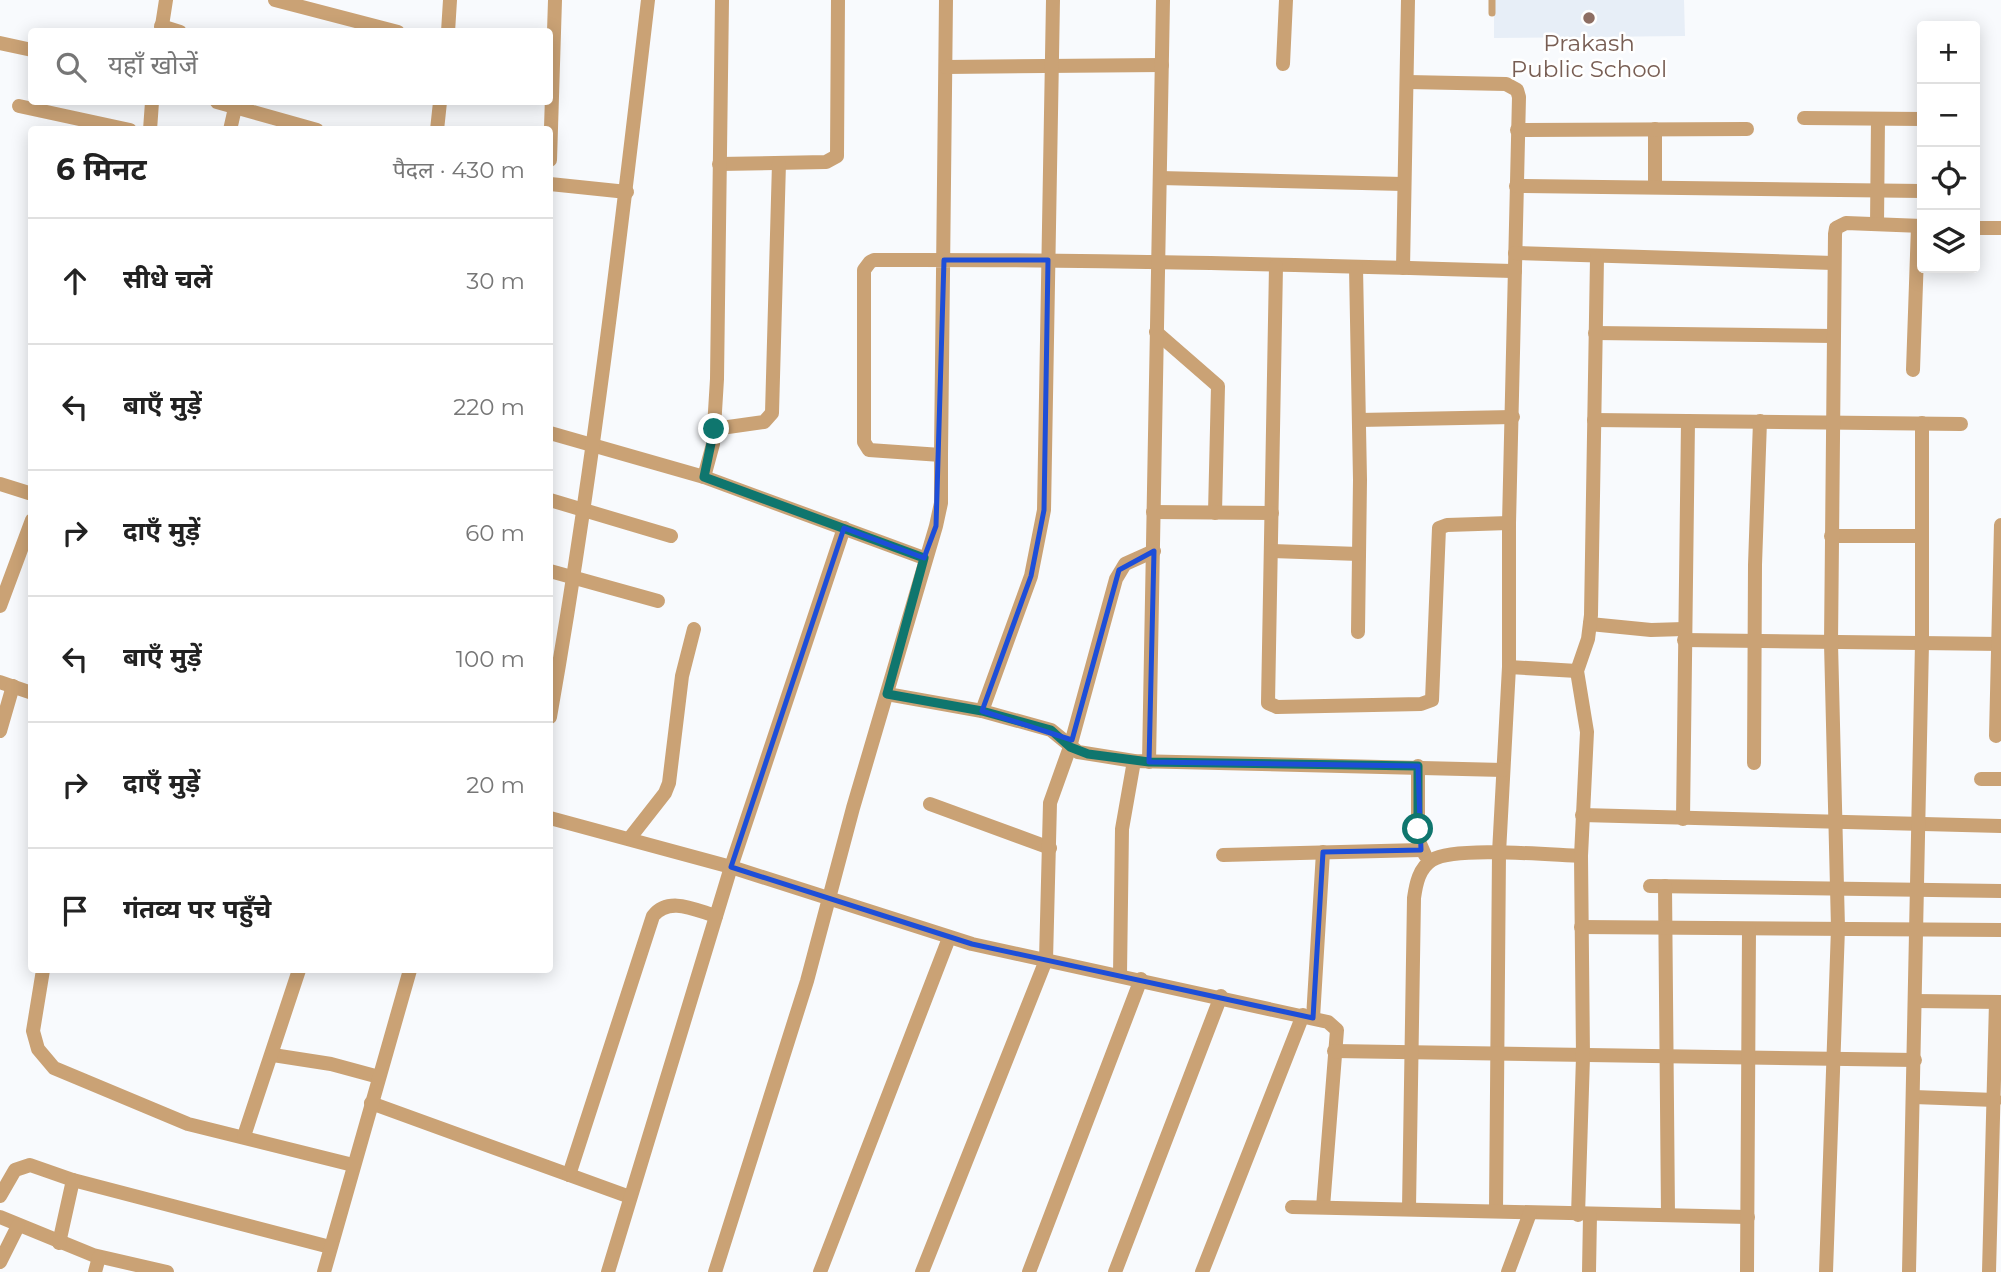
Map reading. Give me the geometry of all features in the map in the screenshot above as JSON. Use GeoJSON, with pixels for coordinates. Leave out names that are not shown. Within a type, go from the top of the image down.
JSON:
{"type":"FeatureCollection","features":[{"type":"Feature","properties":{"kind":"street"},"geometry":{"type":"LineString","coordinates":[[161,28],[166,0]]}},
{"type":"Feature","properties":{"kind":"street"},"geometry":{"type":"LineString","coordinates":[[275,0],[383,28]]}},
{"type":"Feature","properties":{"kind":"street"},"geometry":{"type":"LineString","coordinates":[[447,28],[450,0]]}},
{"type":"Feature","properties":{"kind":"street"},"geometry":{"type":"LineString","coordinates":[[553,64],[555,0]]}},
{"type":"Feature","properties":{"kind":"street"},"geometry":{"type":"LineString","coordinates":[[553,699],[593,445],[627,192],[648,0]]}},
{"type":"Feature","properties":{"kind":"street"},"geometry":{"type":"LineString","coordinates":[[704,477],[714,429],[722,0]]}},
{"type":"Feature","properties":{"kind":"street"},"geometry":{"type":"LineString","coordinates":[[719,164],[826,162],[837,156],[838,0]]}},
{"type":"Feature","properties":{"kind":"street"},"geometry":{"type":"LineString","coordinates":[[715,1272],[807,981],[827,897],[939,513],[946,0]]}},
{"type":"Feature","properties":{"kind":"street"},"geometry":{"type":"LineString","coordinates":[[982,711],[1031,576],[1044,510],[1053,0]]}},
{"type":"Feature","properties":{"kind":"street"},"geometry":{"type":"LineString","coordinates":[[1149,762],[1163,0]]}},
{"type":"Feature","properties":{"kind":"street"},"geometry":{"type":"LineString","coordinates":[[1283,64],[1286,0]]}},
{"type":"Feature","properties":{"kind":"street"},"geometry":{"type":"LineString","coordinates":[[1403,268],[1408,0]]}},
{"type":"Feature","properties":{"kind":"street"},"geometry":{"type":"LineString","coordinates":[[0,43],[28,49]]}},
{"type":"Feature","properties":{"kind":"street"},"geometry":{"type":"LineString","coordinates":[[946,67],[1162,65]]}},
{"type":"Feature","properties":{"kind":"street"},"geometry":{"type":"LineString","coordinates":[[1408,82],[1513,86],[1519,97],[1509,523],[1509,667],[1499,853],[1496,1212]]}},
{"type":"Feature","properties":{"kind":"street"},"geometry":{"type":"LineString","coordinates":[[150,126],[152,105]]}},
{"type":"Feature","properties":{"kind":"street"},"geometry":{"type":"LineString","coordinates":[[226,105],[302,126]]}},
{"type":"Feature","properties":{"kind":"street"},"geometry":{"type":"LineString","coordinates":[[437,126],[440,105]]}},
{"type":"Feature","properties":{"kind":"street"},"geometry":{"type":"LineString","coordinates":[[551,126],[552,105]]}},
{"type":"Feature","properties":{"kind":"street"},"geometry":{"type":"LineString","coordinates":[[19,106],[112,126]]}},
{"type":"Feature","properties":{"kind":"street"},"geometry":{"type":"LineString","coordinates":[[231,126],[235,108]]}},
{"type":"Feature","properties":{"kind":"street"},"geometry":{"type":"LineString","coordinates":[[1804,118],[1917,119]]}},
{"type":"Feature","properties":{"kind":"street"},"geometry":{"type":"LineString","coordinates":[[1877,225],[1878,119]]}},
{"type":"Feature","properties":{"kind":"street"},"geometry":{"type":"LineString","coordinates":[[1656,129],[1656,186]]}},
{"type":"Feature","properties":{"kind":"street"},"geometry":{"type":"LineString","coordinates":[[1517,130],[1747,129]]}},
{"type":"Feature","properties":{"kind":"street"},"geometry":{"type":"LineString","coordinates":[[714,429],[764,422],[772,413],[779,163]]}},
{"type":"Feature","properties":{"kind":"street"},"geometry":{"type":"LineString","coordinates":[[1160,178],[1403,184]]}},
{"type":"Feature","properties":{"kind":"street"},"geometry":{"type":"LineString","coordinates":[[553,184],[627,192]]}},
{"type":"Feature","properties":{"kind":"street"},"geometry":{"type":"LineString","coordinates":[[1516,186],[1917,191]]}},
{"type":"Feature","properties":{"kind":"street"},"geometry":{"type":"LineString","coordinates":[[1826,1272],[1838,928],[1833,822],[1831,643],[1835,422],[1833,263],[1836,228],[1846,223],[1917,226]]}},
{"type":"Feature","properties":{"kind":"street"},"geometry":{"type":"LineString","coordinates":[[1980,228],[2001,228]]}},
{"type":"Feature","properties":{"kind":"street"},"geometry":{"type":"LineString","coordinates":[[1515,253],[1597,258],[1833,263]]}},
{"type":"Feature","properties":{"kind":"street"},"geometry":{"type":"LineString","coordinates":[[1589,1272],[1584,1215],[1581,928],[1586,714],[1577,671],[1590,624],[1597,258]]}},
{"type":"Feature","properties":{"kind":"street"},"geometry":{"type":"LineString","coordinates":[[941,455],[865,447],[864,270],[865,265],[874,260],[1048,260],[1515,271]]}},
{"type":"Feature","properties":{"kind":"street"},"geometry":{"type":"LineString","coordinates":[[1276,266],[1268,703],[1277,707],[1421,704],[1432,700],[1439,528],[1447,525],[1509,523]]}},
{"type":"Feature","properties":{"kind":"street"},"geometry":{"type":"LineString","coordinates":[[1356,267],[1359,420],[1358,632]]}},
{"type":"Feature","properties":{"kind":"street"},"geometry":{"type":"LineString","coordinates":[[1913,370],[1918,273]]}},
{"type":"Feature","properties":{"kind":"street"},"geometry":{"type":"LineString","coordinates":[[1156,332],[1188,363],[1215,382],[1219,389],[1215,513]]}},
{"type":"Feature","properties":{"kind":"street"},"geometry":{"type":"LineString","coordinates":[[1595,333],[1833,336]]}},
{"type":"Feature","properties":{"kind":"street"},"geometry":{"type":"LineString","coordinates":[[1359,420],[1513,417]]}},
{"type":"Feature","properties":{"kind":"street"},"geometry":{"type":"LineString","coordinates":[[1594,420],[1961,424]]}},
{"type":"Feature","properties":{"kind":"street"},"geometry":{"type":"LineString","coordinates":[[1683,819],[1688,421]]}},
{"type":"Feature","properties":{"kind":"street"},"geometry":{"type":"LineString","coordinates":[[1754,763],[1760,421]]}},
{"type":"Feature","properties":{"kind":"street"},"geometry":{"type":"LineString","coordinates":[[1909,1272],[1922,643],[1922,423]]}},
{"type":"Feature","properties":{"kind":"street"},"geometry":{"type":"LineString","coordinates":[[553,434],[704,477],[924,558]]}},
{"type":"Feature","properties":{"kind":"street"},"geometry":{"type":"LineString","coordinates":[[0,484],[28,493]]}},
{"type":"Feature","properties":{"kind":"street"},"geometry":{"type":"LineString","coordinates":[[553,501],[671,536]]}},
{"type":"Feature","properties":{"kind":"street"},"geometry":{"type":"LineString","coordinates":[[1153,512],[1272,513]]}},
{"type":"Feature","properties":{"kind":"street"},"geometry":{"type":"LineString","coordinates":[[1996,736],[2001,525]]}},
{"type":"Feature","properties":{"kind":"street"},"geometry":{"type":"LineString","coordinates":[[608,1272],[731,867],[844,528]]}},
{"type":"Feature","properties":{"kind":"street"},"geometry":{"type":"LineString","coordinates":[[0,606],[28,531]]}},
{"type":"Feature","properties":{"kind":"street"},"geometry":{"type":"LineString","coordinates":[[1831,536],[1921,536]]}},
{"type":"Feature","properties":{"kind":"street"},"geometry":{"type":"LineString","coordinates":[[922,1272],[1046,960],[1051,803],[1070,747],[1119,570],[1134,558],[1154,551]]}},
{"type":"Feature","properties":{"kind":"street"},"geometry":{"type":"LineString","coordinates":[[1272,551],[1359,554]]}},
{"type":"Feature","properties":{"kind":"street"},"geometry":{"type":"LineString","coordinates":[[553,572],[658,601]]}},
{"type":"Feature","properties":{"kind":"street"},"geometry":{"type":"LineString","coordinates":[[1590,624],[1755,641],[2000,644]]}},
{"type":"Feature","properties":{"kind":"street"},"geometry":{"type":"LineString","coordinates":[[629,839],[665,793],[669,783],[682,676],[694,629]]}},
{"type":"Feature","properties":{"kind":"street"},"geometry":{"type":"LineString","coordinates":[[1509,667],[1577,671]]}},
{"type":"Feature","properties":{"kind":"street"},"geometry":{"type":"LineString","coordinates":[[0,731],[6,684],[28,692]]}},
{"type":"Feature","properties":{"kind":"street"},"geometry":{"type":"LineString","coordinates":[[887,694],[982,711],[1051,730],[1070,747],[1088,754],[1134,761],[1503,770]]}},
{"type":"Feature","properties":{"kind":"street"},"geometry":{"type":"LineString","coordinates":[[1120,974],[1122,829],[1134,761]]}},
{"type":"Feature","properties":{"kind":"street"},"geometry":{"type":"LineString","coordinates":[[1409,1208],[1414,898],[1425,856],[1418,829],[1418,766]]}},
{"type":"Feature","properties":{"kind":"street"},"geometry":{"type":"LineString","coordinates":[[1981,779],[2001,779]]}},
{"type":"Feature","properties":{"kind":"street"},"geometry":{"type":"LineString","coordinates":[[930,804],[1050,848]]}},
{"type":"Feature","properties":{"kind":"street"},"geometry":{"type":"LineString","coordinates":[[1583,815],[2001,826]]}},
{"type":"Feature","properties":{"kind":"street"},"geometry":{"type":"LineString","coordinates":[[553,819],[731,867],[949,938],[1221,996],[1308,1017],[1335,1027],[1323,1207]]}},
{"type":"Feature","properties":{"kind":"street"},"geometry":{"type":"LineString","coordinates":[[1223,855],[1323,852],[1425,856],[1499,853],[1581,856]]}},
{"type":"Feature","properties":{"kind":"street"},"geometry":{"type":"LineString","coordinates":[[1202,1272],[1308,1017],[1323,852]]}},
{"type":"Feature","properties":{"kind":"street"},"geometry":{"type":"LineString","coordinates":[[1650,886],[2001,891]]}},
{"type":"Feature","properties":{"kind":"street"},"geometry":{"type":"LineString","coordinates":[[1665,886],[1668,1215]]}},
{"type":"Feature","properties":{"kind":"street"},"geometry":{"type":"LineString","coordinates":[[569,1175],[653,916],[659,909],[676,905],[716,916]]}},
{"type":"Feature","properties":{"kind":"street"},"geometry":{"type":"LineString","coordinates":[[1581,928],[2001,930]]}},
{"type":"Feature","properties":{"kind":"street"},"geometry":{"type":"LineString","coordinates":[[1747,1272],[1749,929]]}},
{"type":"Feature","properties":{"kind":"street"},"geometry":{"type":"LineString","coordinates":[[820,1272],[949,938]]}},
{"type":"Feature","properties":{"kind":"street"},"geometry":{"type":"LineString","coordinates":[[43,973],[33,1031],[38,1049],[54,1068],[188,1124],[353,1165]]}},
{"type":"Feature","properties":{"kind":"street"},"geometry":{"type":"LineString","coordinates":[[244,1136],[298,973]]}},
{"type":"Feature","properties":{"kind":"street"},"geometry":{"type":"LineString","coordinates":[[324,1272],[409,973]]}},
{"type":"Feature","properties":{"kind":"street"},"geometry":{"type":"LineString","coordinates":[[1029,1272],[1141,979]]}},
{"type":"Feature","properties":{"kind":"street"},"geometry":{"type":"LineString","coordinates":[[1115,1272],[1221,996]]}},
{"type":"Feature","properties":{"kind":"street"},"geometry":{"type":"LineString","coordinates":[[1914,1000],[1999,1002],[1995,1100],[1998,1147],[1996,1224],[1989,1272]]}},
{"type":"Feature","properties":{"kind":"street"},"geometry":{"type":"LineString","coordinates":[[1334,1051],[1583,1057],[1915,1060]]}},
{"type":"Feature","properties":{"kind":"street"},"geometry":{"type":"LineString","coordinates":[[273,1055],[331,1064],[379,1077]]}},
{"type":"Feature","properties":{"kind":"street"},"geometry":{"type":"LineString","coordinates":[[1914,1097],[1995,1100]]}},
{"type":"Feature","properties":{"kind":"street"},"geometry":{"type":"LineString","coordinates":[[371,1103],[630,1197]]}},
{"type":"Feature","properties":{"kind":"street"},"geometry":{"type":"LineString","coordinates":[[0,1196],[15,1170],[25,1164],[73,1180],[330,1247]]}},
{"type":"Feature","properties":{"kind":"street"},"geometry":{"type":"LineString","coordinates":[[59,1243],[73,1180]]}},
{"type":"Feature","properties":{"kind":"street"},"geometry":{"type":"LineString","coordinates":[[1292,1207],[1748,1217]]}},
{"type":"Feature","properties":{"kind":"street"},"geometry":{"type":"LineString","coordinates":[[1508,1272],[1530,1213]]}},
{"type":"Feature","properties":{"kind":"street"},"geometry":{"type":"LineString","coordinates":[[0,1217],[99,1257],[167,1272]]}},
{"type":"Feature","properties":{"kind":"street"},"geometry":{"type":"LineString","coordinates":[[0,1262],[18,1226]]}},
{"type":"Feature","properties":{"kind":"street"},"geometry":{"type":"LineString","coordinates":[[95,1272],[99,1257]]}},
{"type":"Feature","properties":{"kind":"lane"},"geometry":{"type":"LineString","coordinates":[[1492,0],[1492,13]]}},
{"type":"Feature","properties":{"kind":"highlighted area"},"geometry":{"type":"Polygon","coordinates":[[[944,260],[1048,260],[1044,510],[1031,576],[982,711],[1072,740],[1119,570],[1154,551],[1149,762],[1418,766],[1421,850],[1323,852],[1313,1018],[972,944],[731,867],[844,528],[924,558],[936,526],[944,260]]]}},
{"type":"Feature","properties":{"kind":"shaded area","name":"Prakash Public School"},"geometry":{"type":"Polygon","coordinates":[[[1494,0],[1684,0],[1685,36],[1494,38],[1494,0]]]}},
{"type":"Feature","properties":{"kind":"place","name":"Prakash Public School"},"geometry":{"type":"Point","coordinates":[1589,18]}},
{"type":"Feature","properties":{"kind":"route"},"geometry":{"type":"LineString","coordinates":[[714,429],[709,464],[704,477],[792,507],[924,558],[887,694],[982,711],[1051,730],[1065,739],[1070,747],[1088,754],[1149,762],[1418,766],[1418,829]]}}]}
